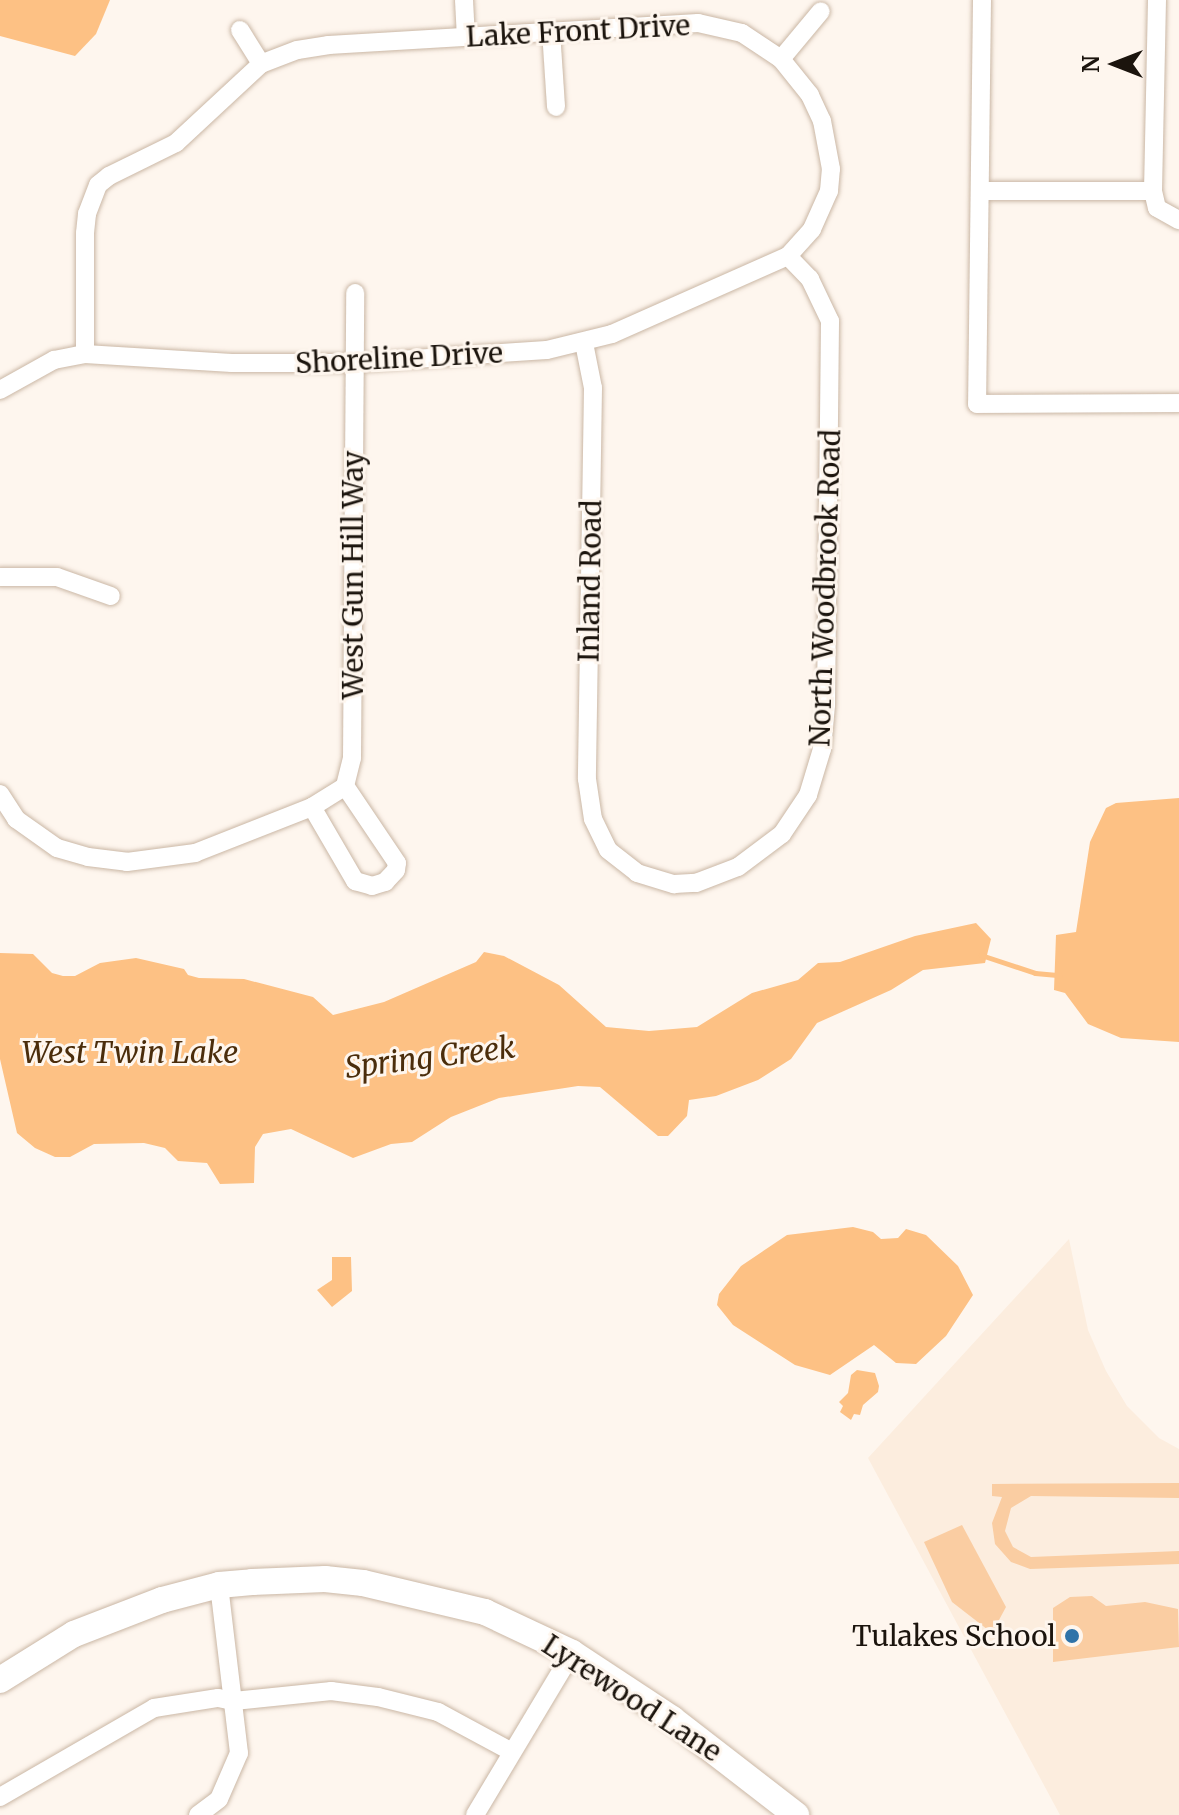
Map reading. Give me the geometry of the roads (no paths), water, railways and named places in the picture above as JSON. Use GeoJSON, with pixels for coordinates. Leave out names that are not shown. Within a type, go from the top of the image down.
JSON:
{"type":"FeatureCollection","features":[{"type":"Feature","properties":{"kind":"street"},"geometry":{"type":"LineString","coordinates":[[464,0],[466,36]]}},
{"type":"Feature","properties":{"kind":"street"},"geometry":{"type":"LineString","coordinates":[[982,0],[977,404],[1179,403]]}},
{"type":"Feature","properties":{"kind":"street"},"geometry":{"type":"LineString","coordinates":[[1157,0],[1153,191],[1157,208],[1179,220]]}},
{"type":"Feature","properties":{"kind":"street"},"geometry":{"type":"LineString","coordinates":[[781,59],[821,11]]}},
{"type":"Feature","properties":{"kind":"street","name":"Lake Front Drive"},"geometry":{"type":"LineString","coordinates":[[85,354],[85,233],[92,198],[109,176],[176,143],[261,64],[297,50],[329,45],[698,23],[742,33],[781,59],[810,95],[822,121],[831,169],[823,210],[812,229],[788,256]]}},
{"type":"Feature","properties":{"kind":"street"},"geometry":{"type":"LineString","coordinates":[[240,30],[261,64]]}},
{"type":"Feature","properties":{"kind":"street"},"geometry":{"type":"LineString","coordinates":[[551,31],[556,107]]}},
{"type":"Feature","properties":{"kind":"street"},"geometry":{"type":"LineString","coordinates":[[980,191],[1153,191]]}},
{"type":"Feature","properties":{"kind":"street","name":"Shoreline Drive"},"geometry":{"type":"LineString","coordinates":[[0,390],[39,366],[67,355],[232,363],[355,363],[506,353],[584,343],[645,322],[788,256]]}},
{"type":"Feature","properties":{"kind":"street","name":"North Woodbrook Road"},"geometry":{"type":"LineString","coordinates":[[593,819],[608,850],[637,873],[674,884],[696,883],[738,867],[782,834],[808,795],[816,774],[826,705],[830,321],[822,298],[788,256]]}},
{"type":"Feature","properties":{"kind":"street","name":"West Gun Hill Way"},"geometry":{"type":"LineString","coordinates":[[345,786],[352,758],[355,293]]}},
{"type":"Feature","properties":{"kind":"street","name":"Inland Road"},"geometry":{"type":"LineString","coordinates":[[584,343],[593,388],[587,779],[593,819]]}},
{"type":"Feature","properties":{"kind":"street"},"geometry":{"type":"LineString","coordinates":[[0,577],[57,577],[111,596]]}},
{"type":"Feature","properties":{"kind":"street"},"geometry":{"type":"LineString","coordinates":[[0,794],[16,819],[57,848],[88,857],[127,862],[195,853],[312,807],[345,786],[397,863],[396,870],[385,882],[372,886],[355,881],[312,807]]}},
{"type":"Feature","properties":{"kind":"street","name":"Lyrewood Lane"},"geometry":{"type":"LineString","coordinates":[[0,1680],[38,1655],[116,1615],[219,1585],[325,1579],[400,1589],[485,1612],[572,1653],[672,1719],[769,1806],[796,1815]]}},
{"type":"Feature","properties":{"kind":"street"},"geometry":{"type":"LineString","coordinates":[[198,1815],[219,1799],[239,1753],[219,1585]]}},
{"type":"Feature","properties":{"kind":"street"},"geometry":{"type":"LineString","coordinates":[[475,1815],[572,1653]]}},
{"type":"Feature","properties":{"kind":"street"},"geometry":{"type":"LineString","coordinates":[[0,1797],[154,1708],[218,1698],[234,1701],[331,1691],[378,1697],[438,1712],[512,1752]]}},
{"type":"Feature","properties":{"kind":"water"},"geometry":{"type":"Polygon","coordinates":[[[0,0],[110,0],[96,34],[75,56],[0,36],[0,0]]]}},
{"type":"Feature","properties":{"kind":"water"},"geometry":{"type":"Polygon","coordinates":[[[1179,798],[1179,1042],[1121,1038],[1088,1024],[1065,993],[1054,990],[1056,935],[1076,932],[1090,842],[1106,808],[1116,803],[1179,798]]]}},
{"type":"Feature","properties":{"kind":"water","name":"West Twin Lake"},"geometry":{"type":"Polygon","coordinates":[[[976,923],[991,939],[985,963],[923,970],[891,990],[817,1023],[791,1059],[758,1080],[716,1096],[689,1100],[687,1116],[668,1136],[658,1136],[600,1087],[578,1086],[499,1098],[451,1117],[412,1142],[391,1144],[353,1158],[291,1129],[263,1134],[255,1147],[254,1183],[220,1184],[207,1163],[178,1161],[165,1148],[144,1143],[94,1144],[70,1157],[55,1157],[35,1148],[17,1133],[0,1059],[0,953],[33,954],[52,973],[63,976],[75,976],[100,963],[136,958],[184,969],[188,975],[199,978],[244,979],[313,997],[333,1015],[384,1002],[476,962],[484,952],[504,956],[559,985],[606,1027],[649,1031],[697,1027],[752,993],[798,980],[818,963],[840,962],[915,936],[976,923]]]}},
{"type":"Feature","properties":{"kind":"water"},"geometry":{"type":"Polygon","coordinates":[[[853,1227],[873,1232],[881,1239],[898,1238],[906,1229],[926,1235],[958,1266],[973,1295],[946,1336],[916,1364],[896,1363],[874,1345],[830,1375],[795,1365],[733,1325],[717,1305],[719,1294],[741,1266],[787,1235],[853,1227]]]}},
{"type":"Feature","properties":{"kind":"water"},"geometry":{"type":"Polygon","coordinates":[[[332,1257],[351,1257],[352,1291],[332,1307],[317,1290],[332,1280],[332,1257]]]}},
{"type":"Feature","properties":{"kind":"water"},"geometry":{"type":"Polygon","coordinates":[[[857,1370],[875,1373],[879,1386],[878,1392],[863,1405],[860,1415],[854,1414],[851,1420],[840,1412],[843,1406],[839,1402],[848,1393],[851,1375],[857,1370]]]}},
{"type":"Feature","properties":{"kind":"waterway","name":"Spring Creek"},"geometry":{"type":"LineString","coordinates":[[981,955],[1035,973],[1060,975]]}},
{"type":"Feature","properties":{"kind":"place","name":"Tulakes School"},"geometry":{"type":"Point","coordinates":[1072,1636]}}]}
